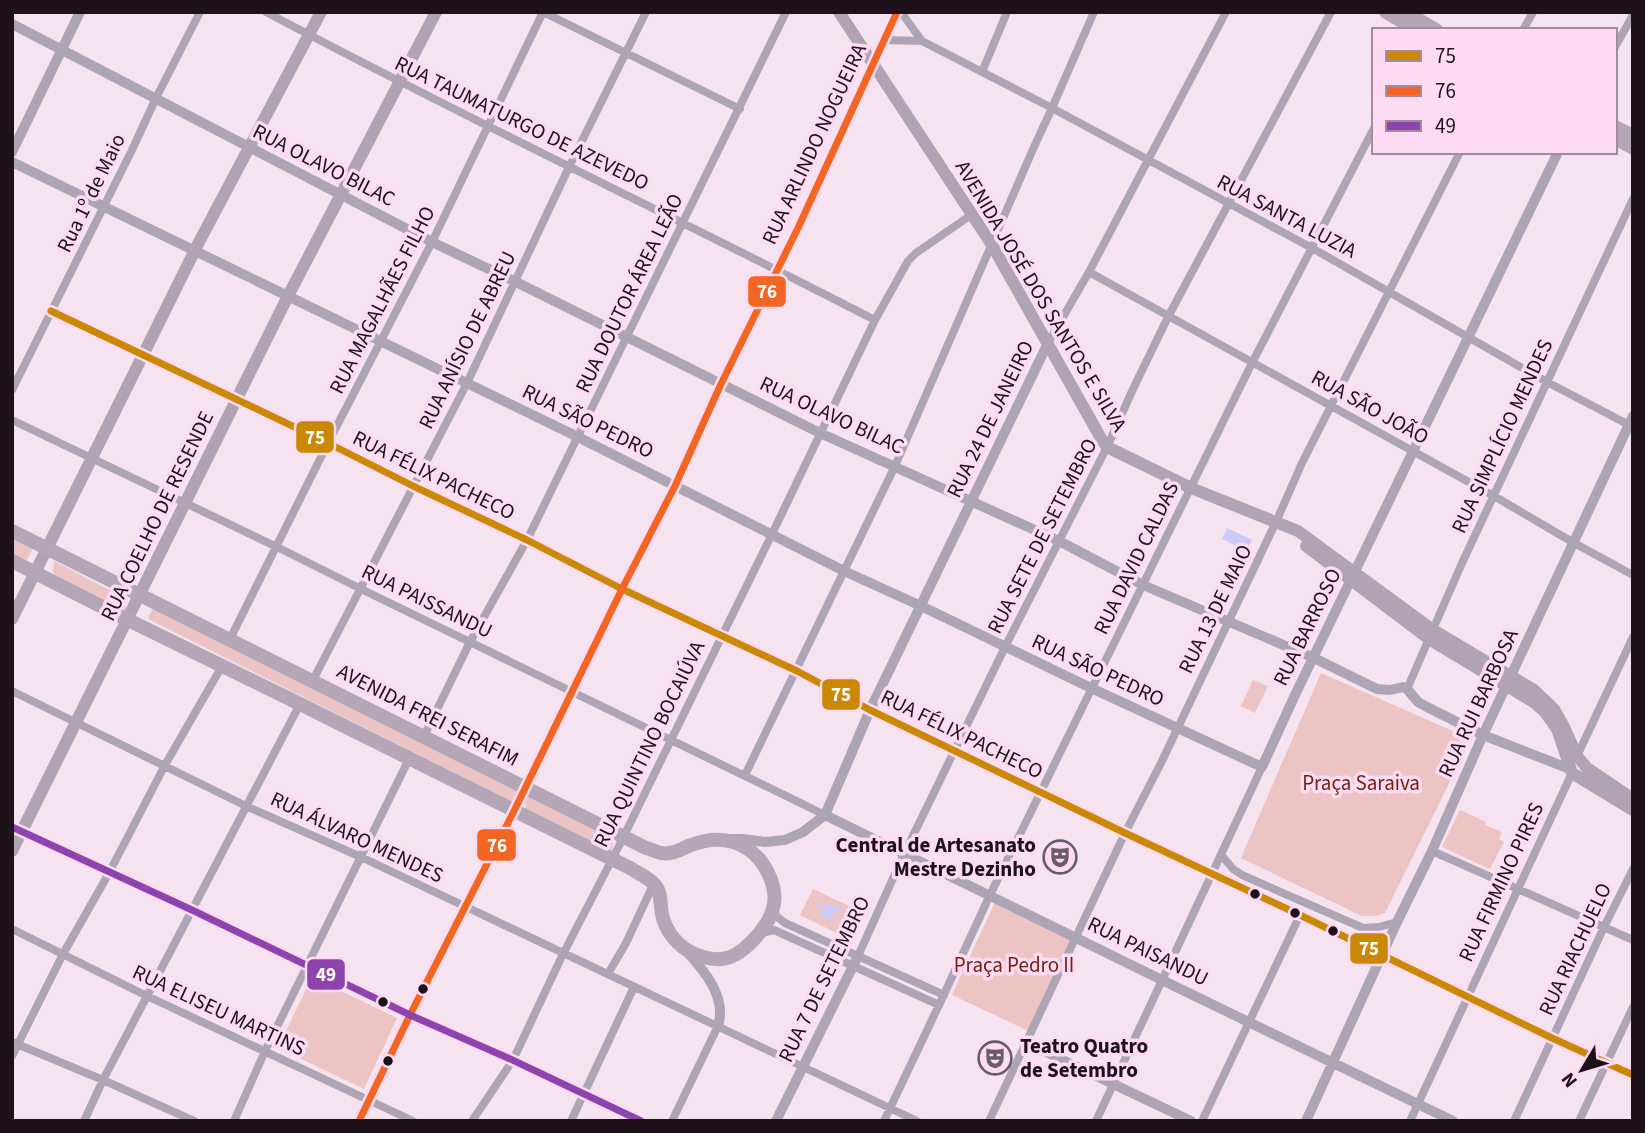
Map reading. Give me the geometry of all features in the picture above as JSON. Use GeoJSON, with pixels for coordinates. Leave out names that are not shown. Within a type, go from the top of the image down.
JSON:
{"type":"FeatureCollection","features":[{"type":"Feature","properties":{"kind":"main road"},"geometry":{"type":"LineString","coordinates":[[12,619],[195,250],[321,12]]}},
{"type":"Feature","properties":{"kind":"main road","name":"RUA COELHO DE RESENDE"},"geometry":{"type":"LineString","coordinates":[[12,851],[17,830],[78,722],[288,296],[436,12]]}},
{"type":"Feature","properties":{"kind":"main road","name":"AVENIDA JOSÉ DOS SANTOS E SILVA"},"geometry":{"type":"LineString","coordinates":[[839,12],[992,245],[1107,447],[1191,488],[1298,531],[1353,577],[1431,634],[1509,681],[1535,703],[1557,729],[1571,771]]}},
{"type":"Feature","properties":{"kind":"main road"},"geometry":{"type":"LineString","coordinates":[[1386,12],[1427,25]]}},
{"type":"Feature","properties":{"kind":"main road"},"geometry":{"type":"LineString","coordinates":[[1405,12],[1427,25]]}},
{"type":"Feature","properties":{"kind":"main road"},"geometry":{"type":"LineString","coordinates":[[1617,128],[1633,136]]}},
{"type":"Feature","properties":{"kind":"main road"},"geometry":{"type":"LineString","coordinates":[[1617,139],[1633,148]]}},
{"type":"Feature","properties":{"kind":"main road","name":"AVENIDA FREI SERAFIM"},"geometry":{"type":"LineString","coordinates":[[12,531],[624,837],[662,853],[676,853],[708,841],[724,840]]}},
{"type":"Feature","properties":{"kind":"main road"},"geometry":{"type":"LineString","coordinates":[[12,561],[632,869],[654,883],[658,890],[662,916],[668,930],[680,945],[696,955],[722,960],[744,950],[759,934],[774,904],[773,885],[758,858],[748,849],[724,840]]}},
{"type":"Feature","properties":{"kind":"main road","name":"AVENIDA JOSÉ DOS SANTOS E SILVA"},"geometry":{"type":"LineString","coordinates":[[1509,681],[1534,690],[1554,709],[1577,756],[1587,768],[1633,799]]}},
{"type":"Feature","properties":{"kind":"main road"},"geometry":{"type":"LineString","coordinates":[[1571,771],[1633,810]]}},
{"type":"Feature","properties":{"kind":"street"},"geometry":{"type":"LineString","coordinates":[[12,152],[80,12]]}},
{"type":"Feature","properties":{"kind":"street","name":"Rua 1º de Maio"},"geometry":{"type":"LineString","coordinates":[[12,390],[200,12]]}},
{"type":"Feature","properties":{"kind":"street","name":"RUA TAUMATURGO DE AZEVEDO"},"geometry":{"type":"LineString","coordinates":[[266,12],[399,82],[875,320]]}},
{"type":"Feature","properties":{"kind":"street"},"geometry":{"type":"LineString","coordinates":[[543,12],[740,109]]}},
{"type":"Feature","properties":{"kind":"street","name":"RUA MAGALHÃES FILHO"},"geometry":{"type":"LineString","coordinates":[[230,639],[432,242],[543,12]]}},
{"type":"Feature","properties":{"kind":"street","name":"RUA ANÍSIO DE ABREU"},"geometry":{"type":"LineString","coordinates":[[313,680],[467,383],[646,12]]}},
{"type":"Feature","properties":{"kind":"street","name":"RUA DOUTOR ÁREA LEÃO"},"geometry":{"type":"LineString","coordinates":[[424,736],[470,642],[527,540],[786,12]]}},
{"type":"Feature","properties":{"kind":"street","name":"RUA ARLINDO NOGUEIRA"},"geometry":{"type":"LineString","coordinates":[[359,1121],[675,486],[899,12]]}},
{"type":"Feature","properties":{"kind":"street","name":"RUA SANTA LUZIA"},"geometry":{"type":"LineString","coordinates":[[899,12],[922,41],[1312,248],[1547,382],[1631,423]]}},
{"type":"Feature","properties":{"kind":"street"},"geometry":{"type":"LineString","coordinates":[[982,72],[1007,12]]}},
{"type":"Feature","properties":{"kind":"street"},"geometry":{"type":"LineString","coordinates":[[745,775],[895,466],[1094,12]]}},
{"type":"Feature","properties":{"kind":"street","name":"RUA 24 DE JANEIRO"},"geometry":{"type":"LineString","coordinates":[[825,815],[870,710],[1048,343],[1226,12]]}},
{"type":"Feature","properties":{"kind":"street","name":"RUA SETE DE SETEMBRO"},"geometry":{"type":"LineString","coordinates":[[904,854],[1107,447],[1168,317],[1331,12]]}},
{"type":"Feature","properties":{"kind":"street"},"geometry":{"type":"LineString","coordinates":[[1524,28],[1533,12]]}},
{"type":"Feature","properties":{"kind":"street"},"geometry":{"type":"LineString","coordinates":[[1617,43],[1633,15]]}},
{"type":"Feature","properties":{"kind":"street","name":"RUA OLAVO BILAC"},"geometry":{"type":"LineString","coordinates":[[12,24],[432,242],[820,433],[1059,541],[1143,585],[1377,689],[1408,689]]}},
{"type":"Feature","properties":{"kind":"street","name":"RUA SANTA LUZIA"},"geometry":{"type":"LineString","coordinates":[[884,40],[922,41]]}},
{"type":"Feature","properties":{"kind":"street","name":"RUA DAVID CALDAS"},"geometry":{"type":"LineString","coordinates":[[884,1121],[990,895],[1251,363],[1372,132]]}},
{"type":"Feature","properties":{"kind":"street","name":"RUA 13 DE MAIO"},"geometry":{"type":"LineString","coordinates":[[989,1121],[1302,463],[1459,154]]}},
{"type":"Feature","properties":{"kind":"street","name":"RUA BARROSO"},"geometry":{"type":"LineString","coordinates":[[1096,1121],[1295,695],[1557,154]]}},
{"type":"Feature","properties":{"kind":"street","name":"RUA SÃO PEDRO"},"geometry":{"type":"LineString","coordinates":[[12,162],[381,340],[844,571],[1262,767]]}},
{"type":"Feature","properties":{"kind":"street","name":"RUA SIMPLÍCIO MENDES"},"geometry":{"type":"LineString","coordinates":[[1408,689],[1462,563],[1633,199]]}},
{"type":"Feature","properties":{"kind":"street","name":"RUA QUINTINO BOCAIÚVA"},"geometry":{"type":"LineString","coordinates":[[472,1121],[513,1060],[875,320],[908,261],[971,215]]}},
{"type":"Feature","properties":{"kind":"street","name":"RUA SÃO JOÃO"},"geometry":{"type":"LineString","coordinates":[[1088,272],[1494,495],[1633,575]]}},
{"type":"Feature","properties":{"kind":"street","name":"RUA FÉLIX PACHECO"},"geometry":{"type":"LineString","coordinates":[[51,311],[328,443],[622,589],[797,671],[870,710],[1633,1075]]}},
{"type":"Feature","properties":{"kind":"street","name":"RUA PAISSANDU"},"geometry":{"type":"LineString","coordinates":[[12,420],[825,815]]}},
{"type":"Feature","properties":{"kind":"street","name":"RUA RUI BARBOSA"},"geometry":{"type":"LineString","coordinates":[[1306,1121],[1483,735],[1631,423]]}},
{"type":"Feature","properties":{"kind":"street"},"geometry":{"type":"LineString","coordinates":[[1577,756],[1633,638]]}},
{"type":"Feature","properties":{"kind":"street"},"geometry":{"type":"LineString","coordinates":[[12,1056],[15,1043],[165,765],[222,666]]}},
{"type":"Feature","properties":{"kind":"street"},"geometry":{"type":"LineString","coordinates":[[1408,689],[1418,702],[1483,735],[1571,771]]}},
{"type":"Feature","properties":{"kind":"street","name":"RUA ÁLVARO MENDES"},"geometry":{"type":"LineString","coordinates":[[12,691],[246,806],[361,857],[916,1121]]}},
{"type":"Feature","properties":{"kind":"street"},"geometry":{"type":"LineString","coordinates":[[83,1121],[300,704]]}},
{"type":"Feature","properties":{"kind":"street"},"geometry":{"type":"LineString","coordinates":[[234,1121],[265,1051],[409,759]]}},
{"type":"Feature","properties":{"kind":"street","name":"RUA FIRMINO PIRES"},"geometry":{"type":"LineString","coordinates":[[1410,1121],[1571,771]]}},
{"type":"Feature","properties":{"kind":"street"},"geometry":{"type":"LineString","coordinates":[[724,840],[785,840],[803,832],[825,815]]}},
{"type":"Feature","properties":{"kind":"street","name":"RUA PAISANDU"},"geometry":{"type":"LineString","coordinates":[[825,815],[1453,1121]]}},
{"type":"Feature","properties":{"kind":"street"},"geometry":{"type":"LineString","coordinates":[[17,830],[641,1121]]}},
{"type":"Feature","properties":{"kind":"street"},"geometry":{"type":"LineString","coordinates":[[1432,851],[1633,940]]}},
{"type":"Feature","properties":{"kind":"street","name":"RUA 7 DE SETEMBRO"},"geometry":{"type":"LineString","coordinates":[[776,1121],[904,854]]}},
{"type":"Feature","properties":{"kind":"street"},"geometry":{"type":"LineString","coordinates":[[1222,856],[1242,875],[1363,928],[1397,922]]}},
{"type":"Feature","properties":{"kind":"street","name":"RUA RIACHUELO"},"geometry":{"type":"LineString","coordinates":[[1514,1121],[1633,869]]}},
{"type":"Feature","properties":{"kind":"street"},"geometry":{"type":"LineString","coordinates":[[608,974],[654,883]]}},
{"type":"Feature","properties":{"kind":"street"},"geometry":{"type":"LineString","coordinates":[[774,904],[779,919],[813,935],[896,985],[939,1005]]}},
{"type":"Feature","properties":{"kind":"street"},"geometry":{"type":"LineString","coordinates":[[643,905],[655,908],[662,916]]}},
{"type":"Feature","properties":{"kind":"street"},"geometry":{"type":"LineString","coordinates":[[1202,1121],[1300,915]]}},
{"type":"Feature","properties":{"kind":"street","name":"RUA ELISEU MARTINS"},"geometry":{"type":"LineString","coordinates":[[12,929],[147,996],[413,1121]]}},
{"type":"Feature","properties":{"kind":"street"},"geometry":{"type":"LineString","coordinates":[[759,934],[774,930],[808,945],[900,975],[944,995]]}},
{"type":"Feature","properties":{"kind":"street"},"geometry":{"type":"LineString","coordinates":[[808,945],[813,935]]}},
{"type":"Feature","properties":{"kind":"street"},"geometry":{"type":"LineString","coordinates":[[673,1121],[720,1020],[715,990],[702,968],[680,945]]}},
{"type":"Feature","properties":{"kind":"street"},"geometry":{"type":"LineString","coordinates":[[896,985],[900,975]]}},
{"type":"Feature","properties":{"kind":"street"},"geometry":{"type":"LineString","coordinates":[[571,1121],[634,987]]}},
{"type":"Feature","properties":{"kind":"street"},"geometry":{"type":"LineString","coordinates":[[924,998],[929,988]]}},
{"type":"Feature","properties":{"kind":"street"},"geometry":{"type":"LineString","coordinates":[[1579,1121],[1633,1007]]}},
{"type":"Feature","properties":{"kind":"street"},"geometry":{"type":"LineString","coordinates":[[15,1043],[194,1121]]}},
{"type":"Feature","properties":{"kind":"street"},"geometry":{"type":"LineString","coordinates":[[1027,1043],[1191,1121]]}},
{"type":"Feature","properties":{"kind":"green space"},"geometry":{"type":"Polygon","coordinates":[[[12,539],[33,549],[26,561],[12,554],[12,539]]]}},
{"type":"Feature","properties":{"kind":"green space"},"geometry":{"type":"Polygon","coordinates":[[[54,561],[123,597],[125,611],[55,576],[54,561]]]}},
{"type":"Feature","properties":{"kind":"green space"},"geometry":{"type":"Polygon","coordinates":[[[153,608],[518,791],[512,802],[150,620],[148,617],[153,608]]]}},
{"type":"Feature","properties":{"kind":"green space","name":"Praça Saraiva"},"geometry":{"type":"Polygon","coordinates":[[[1321,673],[1471,739],[1385,913],[1374,916],[1362,916],[1241,858],[1321,673]]]}},
{"type":"Feature","properties":{"kind":"green space"},"geometry":{"type":"Polygon","coordinates":[[[1253,680],[1268,686],[1255,713],[1241,706],[1253,680]]]}},
{"type":"Feature","properties":{"kind":"green space"},"geometry":{"type":"Polygon","coordinates":[[[528,796],[611,835],[612,850],[526,809],[525,801],[528,796]]]}},
{"type":"Feature","properties":{"kind":"green space"},"geometry":{"type":"Polygon","coordinates":[[[1460,810],[1502,832],[1499,839],[1504,842],[1490,869],[1442,847],[1460,810]]]}},
{"type":"Feature","properties":{"kind":"green space"},"geometry":{"type":"Polygon","coordinates":[[[813,889],[860,911],[847,938],[800,915],[813,889]]]}},
{"type":"Feature","properties":{"kind":"green space","name":"Praça Pedro II"},"geometry":{"type":"Polygon","coordinates":[[[996,900],[1074,939],[1031,1032],[952,995],[996,900]]]}},
{"type":"Feature","properties":{"kind":"green space"},"geometry":{"type":"Polygon","coordinates":[[[312,977],[397,1018],[364,1089],[278,1048],[312,977]]]}},
{"type":"Feature","properties":{"kind":"water"},"geometry":{"type":"Polygon","coordinates":[[[1227,528],[1252,540],[1247,551],[1222,539],[1227,528]]]}},
{"type":"Feature","properties":{"kind":"water"},"geometry":{"type":"Polygon","coordinates":[[[819,903],[828,907],[829,904],[841,911],[832,912],[835,917],[833,921],[819,915],[825,911],[819,903]]]}},
{"type":"Feature","properties":{"kind":"transit line","name":"76"},"geometry":{"type":"LineString","coordinates":[[359,1121],[675,486],[897,12]]}},
{"type":"Feature","properties":{"kind":"transit line","name":"75"},"geometry":{"type":"LineString","coordinates":[[51,311],[328,443],[622,589],[797,671],[870,710],[1633,1075]]}},
{"type":"Feature","properties":{"kind":"transit line","name":"49"},"geometry":{"type":"LineString","coordinates":[[12,827],[641,1121]]}},
{"type":"Feature","properties":{"kind":"place","name":"Central de Artesanato Mestre Dezinho"},"geometry":{"type":"Point","coordinates":[1060,857]}},
{"type":"Feature","properties":{"kind":"place","name":"Teatro Quatro de Setembro"},"geometry":{"type":"Point","coordinates":[995,1058]}}]}
